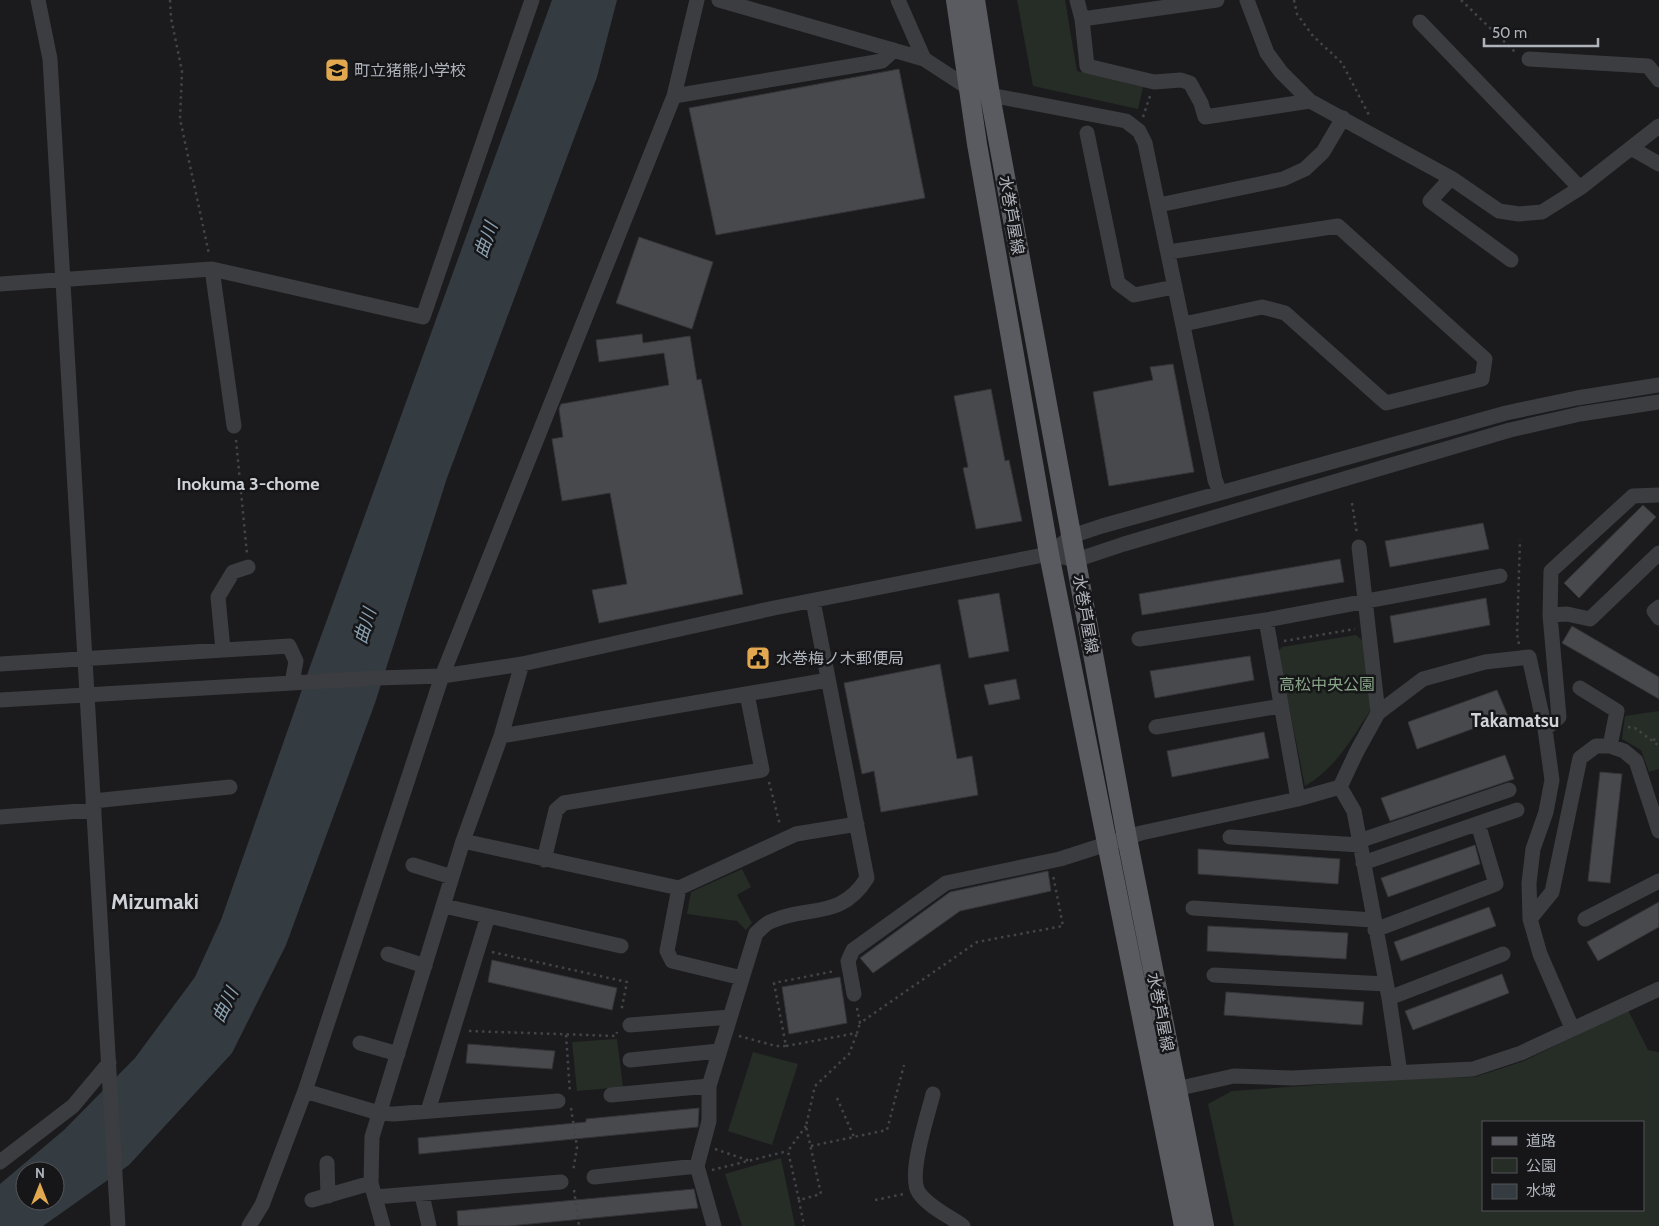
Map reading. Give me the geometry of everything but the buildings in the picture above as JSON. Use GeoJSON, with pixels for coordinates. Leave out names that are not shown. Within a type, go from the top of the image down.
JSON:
{"type":"FeatureCollection","features":[{"type":"Feature","properties":{"kind":"main road","name":"水巻芦屋線"},"geometry":{"type":"LineString","coordinates":[[956,0],[977,144],[1049,554],[1108,843],[1167,1091],[1204,1226]]}},
{"type":"Feature","properties":{"kind":"main road","name":"水巻芦屋線"},"geometry":{"type":"LineString","coordinates":[[975,0],[990,95],[1127,838],[1167,1091],[1184,1226]]}},
{"type":"Feature","properties":{"kind":"street"},"geometry":{"type":"LineString","coordinates":[[38,0],[50,59],[118,1226]]}},
{"type":"Feature","properties":{"kind":"street"},"geometry":{"type":"LineString","coordinates":[[0,284],[212,269],[423,317],[532,0]]}},
{"type":"Feature","properties":{"kind":"street"},"geometry":{"type":"LineString","coordinates":[[251,1225],[262,1205],[305,1092],[442,676],[674,96],[698,0]]}},
{"type":"Feature","properties":{"kind":"street"},"geometry":{"type":"LineString","coordinates":[[719,0],[924,59],[970,88],[990,95],[1126,121],[1138,131],[1145,143],[1215,480],[1220,492]]}},
{"type":"Feature","properties":{"kind":"street"},"geometry":{"type":"LineString","coordinates":[[898,0],[924,59]]}},
{"type":"Feature","properties":{"kind":"street"},"geometry":{"type":"LineString","coordinates":[[1077,0],[1082,19],[1087,66],[1154,82],[1181,80],[1190,83],[1201,103],[1205,118],[1310,101]]}},
{"type":"Feature","properties":{"kind":"street"},"geometry":{"type":"LineString","coordinates":[[1082,19],[1216,0]]}},
{"type":"Feature","properties":{"kind":"street"},"geometry":{"type":"LineString","coordinates":[[1248,0],[1267,53],[1282,72],[1310,101],[1450,178],[1499,211],[1519,214],[1542,212],[1580,188],[1659,126]]}},
{"type":"Feature","properties":{"kind":"street"},"geometry":{"type":"LineString","coordinates":[[1420,22],[1580,188]]}},
{"type":"Feature","properties":{"kind":"street"},"geometry":{"type":"LineString","coordinates":[[674,96],[882,60],[894,50]]}},
{"type":"Feature","properties":{"kind":"street"},"geometry":{"type":"LineString","coordinates":[[1529,59],[1648,66],[1659,80]]}},
{"type":"Feature","properties":{"kind":"street"},"geometry":{"type":"LineString","coordinates":[[1159,205],[1283,179],[1305,169],[1323,152],[1343,118]]}},
{"type":"Feature","properties":{"kind":"street"},"geometry":{"type":"LineString","coordinates":[[1087,133],[1118,283],[1134,295],[1174,287]]}},
{"type":"Feature","properties":{"kind":"street"},"geometry":{"type":"LineString","coordinates":[[1631,148],[1659,164]]}},
{"type":"Feature","properties":{"kind":"street"},"geometry":{"type":"LineString","coordinates":[[1450,178],[1430,201],[1511,260]]}},
{"type":"Feature","properties":{"kind":"street"},"geometry":{"type":"LineString","coordinates":[[1169,252],[1338,226],[1485,359],[1482,379],[1386,403],[1285,313],[1262,307],[1184,324]]}},
{"type":"Feature","properties":{"kind":"street"},"geometry":{"type":"LineString","coordinates":[[212,269],[234,426]]}},
{"type":"Feature","properties":{"kind":"street"},"geometry":{"type":"LineString","coordinates":[[1049,554],[1072,536],[1220,492],[1506,413],[1577,398],[1659,385]]}},
{"type":"Feature","properties":{"kind":"street"},"geometry":{"type":"LineString","coordinates":[[0,700],[296,682],[442,676],[522,664],[813,601],[1049,554],[1076,560],[1124,544],[1510,430],[1580,414],[1659,402]]}},
{"type":"Feature","properties":{"kind":"street"},"geometry":{"type":"LineString","coordinates":[[1545,729],[1559,717],[1550,615],[1551,571],[1633,496],[1659,495]]}},
{"type":"Feature","properties":{"kind":"street"},"geometry":{"type":"LineString","coordinates":[[1359,547],[1378,713]]}},
{"type":"Feature","properties":{"kind":"street"},"geometry":{"type":"LineString","coordinates":[[1550,615],[1567,614],[1590,619],[1659,553]]}},
{"type":"Feature","properties":{"kind":"street"},"geometry":{"type":"LineString","coordinates":[[223,650],[218,597],[233,572],[248,567]]}},
{"type":"Feature","properties":{"kind":"street"},"geometry":{"type":"LineString","coordinates":[[1139,639],[1266,620],[1500,576]]}},
{"type":"Feature","properties":{"kind":"street"},"geometry":{"type":"LineString","coordinates":[[714,1226],[698,1170],[702,1144],[709,1121],[709,1086],[756,933],[771,921],[842,903],[860,890],[867,878],[813,601]]}},
{"type":"Feature","properties":{"kind":"street"},"geometry":{"type":"LineString","coordinates":[[1659,607],[1654,611],[1659,618]]}},
{"type":"Feature","properties":{"kind":"street"},"geometry":{"type":"LineString","coordinates":[[1266,620],[1298,799]]}},
{"type":"Feature","properties":{"kind":"street"},"geometry":{"type":"LineString","coordinates":[[0,664],[289,646],[296,661],[296,682]]}},
{"type":"Feature","properties":{"kind":"street"},"geometry":{"type":"LineString","coordinates":[[854,994],[848,961],[852,950],[946,882],[1050,861],[1127,838],[1298,799],[1340,787],[1378,713],[1423,679],[1485,662],[1529,657],[1545,729],[1552,780],[1546,812],[1533,849],[1529,883],[1530,919],[1540,954],[1572,1028]]}},
{"type":"Feature","properties":{"kind":"street"},"geometry":{"type":"LineString","coordinates":[[382,1226],[373,1190],[372,1137],[463,841],[501,736],[522,664]]}},
{"type":"Feature","properties":{"kind":"street"},"geometry":{"type":"LineString","coordinates":[[501,736],[828,680]]}},
{"type":"Feature","properties":{"kind":"street"},"geometry":{"type":"LineString","coordinates":[[1580,688],[1617,711],[1610,746]]}},
{"type":"Feature","properties":{"kind":"street"},"geometry":{"type":"LineString","coordinates":[[544,860],[556,810],[564,803],[762,770],[747,694]]}},
{"type":"Feature","properties":{"kind":"street"},"geometry":{"type":"LineString","coordinates":[[1156,728],[1281,706]]}},
{"type":"Feature","properties":{"kind":"street"},"geometry":{"type":"LineString","coordinates":[[1530,919],[1552,892],[1580,758],[1596,746],[1610,746],[1636,760],[1659,831]]}},
{"type":"Feature","properties":{"kind":"street"},"geometry":{"type":"LineString","coordinates":[[1340,787],[1354,811],[1400,1073]]}},
{"type":"Feature","properties":{"kind":"street"},"geometry":{"type":"LineString","coordinates":[[0,817],[230,788]]}},
{"type":"Feature","properties":{"kind":"street"},"geometry":{"type":"LineString","coordinates":[[1230,837],[1360,843],[1509,790]]}},
{"type":"Feature","properties":{"kind":"street"},"geometry":{"type":"LineString","coordinates":[[1363,863],[1517,810]]}},
{"type":"Feature","properties":{"kind":"street"},"geometry":{"type":"LineString","coordinates":[[463,841],[679,888],[796,834],[856,824]]}},
{"type":"Feature","properties":{"kind":"street"},"geometry":{"type":"LineString","coordinates":[[1192,908],[1374,925],[1496,884],[1478,824]]}},
{"type":"Feature","properties":{"kind":"street"},"geometry":{"type":"LineString","coordinates":[[413,865],[452,877]]}},
{"type":"Feature","properties":{"kind":"street"},"geometry":{"type":"LineString","coordinates":[[1585,919],[1659,881]]}},
{"type":"Feature","properties":{"kind":"street"},"geometry":{"type":"LineString","coordinates":[[679,888],[667,951],[672,961],[742,978]]}},
{"type":"Feature","properties":{"kind":"street"},"geometry":{"type":"LineString","coordinates":[[444,906],[621,946]]}},
{"type":"Feature","properties":{"kind":"street"},"geometry":{"type":"LineString","coordinates":[[428,1111],[488,916]]}},
{"type":"Feature","properties":{"kind":"street"},"geometry":{"type":"LineString","coordinates":[[388,954],[426,966]]}},
{"type":"Feature","properties":{"kind":"street"},"geometry":{"type":"LineString","coordinates":[[1214,974],[1387,991],[1503,954]]}},
{"type":"Feature","properties":{"kind":"street"},"geometry":{"type":"LineString","coordinates":[[1167,1091],[1234,1076],[1292,1078],[1473,1069],[1521,1053],[1659,989]]}},
{"type":"Feature","properties":{"kind":"street"},"geometry":{"type":"LineString","coordinates":[[623,1024],[730,1017]]}},
{"type":"Feature","properties":{"kind":"street"},"geometry":{"type":"LineString","coordinates":[[360,1043],[398,1054]]}},
{"type":"Feature","properties":{"kind":"street"},"geometry":{"type":"LineString","coordinates":[[630,1060],[719,1051]]}},
{"type":"Feature","properties":{"kind":"street"},"geometry":{"type":"LineString","coordinates":[[0,1162],[73,1106],[109,1069]]}},
{"type":"Feature","properties":{"kind":"street"},"geometry":{"type":"LineString","coordinates":[[611,1095],[709,1086]]}},
{"type":"Feature","properties":{"kind":"street"},"geometry":{"type":"LineString","coordinates":[[305,1092],[379,1113],[558,1101]]}},
{"type":"Feature","properties":{"kind":"street"},"geometry":{"type":"LineString","coordinates":[[933,1094],[915,1173],[918,1191],[926,1201],[963,1226]]}},
{"type":"Feature","properties":{"kind":"street"},"geometry":{"type":"LineString","coordinates":[[327,1163],[328,1196]]}},
{"type":"Feature","properties":{"kind":"street"},"geometry":{"type":"LineString","coordinates":[[594,1177],[698,1170]]}},
{"type":"Feature","properties":{"kind":"street"},"geometry":{"type":"LineString","coordinates":[[312,1200],[373,1190],[422,1195],[569,1180]]}},
{"type":"Feature","properties":{"kind":"street"},"geometry":{"type":"LineString","coordinates":[[422,1195],[429,1226]]}},
{"type":"Feature","properties":{"kind":"path"},"geometry":{"type":"LineString","coordinates":[[170,0],[171,18],[182,71],[180,119],[212,269]]}},
{"type":"Feature","properties":{"kind":"path"},"geometry":{"type":"LineString","coordinates":[[1294,0],[1297,14],[1313,36],[1342,63],[1370,118],[1364,131]]}},
{"type":"Feature","properties":{"kind":"path"},"geometry":{"type":"LineString","coordinates":[[1461,0],[1512,51],[1529,59]]}},
{"type":"Feature","properties":{"kind":"path"},"geometry":{"type":"LineString","coordinates":[[1138,131],[1154,82]]}},
{"type":"Feature","properties":{"kind":"path"},"geometry":{"type":"LineString","coordinates":[[234,426],[248,567]]}},
{"type":"Feature","properties":{"kind":"path"},"geometry":{"type":"LineString","coordinates":[[1352,503],[1359,547]]}},
{"type":"Feature","properties":{"kind":"path"},"geometry":{"type":"LineString","coordinates":[[1520,540],[1516,634],[1521,658]]}},
{"type":"Feature","properties":{"kind":"path"},"geometry":{"type":"LineString","coordinates":[[1270,644],[1368,627]]}},
{"type":"Feature","properties":{"kind":"path"},"geometry":{"type":"LineString","coordinates":[[1614,724],[1635,728],[1659,746]]}},
{"type":"Feature","properties":{"kind":"path"},"geometry":{"type":"LineString","coordinates":[[1653,740],[1659,738]]}},
{"type":"Feature","properties":{"kind":"path"},"geometry":{"type":"LineString","coordinates":[[762,770],[768,779],[784,840]]}},
{"type":"Feature","properties":{"kind":"path"},"geometry":{"type":"LineString","coordinates":[[860,1023],[977,942],[1064,926],[1050,861]]}},
{"type":"Feature","properties":{"kind":"path"},"geometry":{"type":"LineString","coordinates":[[453,1031],[616,1036],[623,1024],[627,982],[478,949]]}},
{"type":"Feature","properties":{"kind":"path"},"geometry":{"type":"LineString","coordinates":[[786,1046],[774,983],[849,968]]}},
{"type":"Feature","properties":{"kind":"path"},"geometry":{"type":"LineString","coordinates":[[698,1170],[751,1162],[788,1151],[806,1126],[815,1086],[849,1054],[860,1023],[854,994]]}},
{"type":"Feature","properties":{"kind":"path"},"geometry":{"type":"LineString","coordinates":[[725,1032],[776,1046],[786,1046],[856,1033]]}},
{"type":"Feature","properties":{"kind":"path"},"geometry":{"type":"LineString","coordinates":[[566,1034],[577,1147],[569,1180],[579,1226]]}},
{"type":"Feature","properties":{"kind":"path"},"geometry":{"type":"LineString","coordinates":[[811,1146],[887,1130],[904,1064]]}},
{"type":"Feature","properties":{"kind":"path"},"geometry":{"type":"LineString","coordinates":[[837,1098],[854,1137]]}},
{"type":"Feature","properties":{"kind":"path"},"geometry":{"type":"LineString","coordinates":[[799,1200],[821,1194],[806,1126]]}},
{"type":"Feature","properties":{"kind":"path"},"geometry":{"type":"LineString","coordinates":[[702,1144],[751,1162]]}},
{"type":"Feature","properties":{"kind":"path"},"geometry":{"type":"LineString","coordinates":[[788,1151],[804,1226]]}},
{"type":"Feature","properties":{"kind":"path"},"geometry":{"type":"LineString","coordinates":[[875,1200],[918,1191]]}},
{"type":"Feature","properties":{"kind":"green space"},"geometry":{"type":"Polygon","coordinates":[[[1017,0],[1065,0],[1077,71],[1143,87],[1138,109],[1033,86],[1017,0]]]}},
{"type":"Feature","properties":{"kind":"green space","name":"高松中央公園"},"geometry":{"type":"Polygon","coordinates":[[[1356,635],[1363,641],[1372,708],[1335,761],[1305,786],[1278,652],[1282,647],[1356,635]]]}},
{"type":"Feature","properties":{"kind":"green space"},"geometry":{"type":"Polygon","coordinates":[[[1659,711],[1659,769],[1649,772],[1641,750],[1622,739],[1625,716],[1659,711]]]}},
{"type":"Feature","properties":{"kind":"green space"},"geometry":{"type":"Polygon","coordinates":[[[742,869],[751,887],[737,895],[752,923],[746,930],[737,921],[687,914],[691,892],[742,869]]]}},
{"type":"Feature","properties":{"kind":"green space"},"geometry":{"type":"Polygon","coordinates":[[[1628,1010],[1648,1050],[1659,1052],[1659,1226],[1234,1226],[1208,1104],[1232,1091],[1416,1078],[1475,1077],[1524,1061],[1628,1010]]]}},
{"type":"Feature","properties":{"kind":"green space"},"geometry":{"type":"Polygon","coordinates":[[[617,1039],[623,1087],[577,1091],[572,1042],[617,1039]]]}},
{"type":"Feature","properties":{"kind":"green space"},"geometry":{"type":"Polygon","coordinates":[[[753,1052],[798,1064],[772,1145],[728,1131],[753,1052]]]}},
{"type":"Feature","properties":{"kind":"green space"},"geometry":{"type":"Polygon","coordinates":[[[781,1158],[795,1226],[742,1226],[725,1174],[781,1158]]]}},
{"type":"Feature","properties":{"kind":"water","name":"曲川"},"geometry":{"type":"Polygon","coordinates":[[[552,0],[617,0],[597,77],[447,478],[375,703],[286,945],[232,1053],[129,1165],[65,1210],[65,1161],[27,1161],[64,1130],[135,1058],[195,977],[221,920],[312,661],[552,0]]]}},
{"type":"Feature","properties":{"kind":"water"},"geometry":{"type":"Polygon","coordinates":[[[15,1171],[15,1211],[64,1211],[43,1226],[0,1226],[0,1184],[15,1171]]]}},
{"type":"Feature","properties":{"kind":"place","name":"町立猪熊小学校"},"geometry":{"type":"Point","coordinates":[337,70]}},
{"type":"Feature","properties":{"kind":"place","name":"水巻梅ノ木郵便局"},"geometry":{"type":"Point","coordinates":[758,658]}},
{"type":"Feature","properties":{"kind":"district","name":"Inokuma 3-chome"},"geometry":{"type":"Point","coordinates":[248,484]}},
{"type":"Feature","properties":{"kind":"district","name":"Takamatsu"},"geometry":{"type":"Point","coordinates":[1515,720]}},
{"type":"Feature","properties":{"kind":"district","name":"Mizumaki"},"geometry":{"type":"Point","coordinates":[155,902]}}]}
